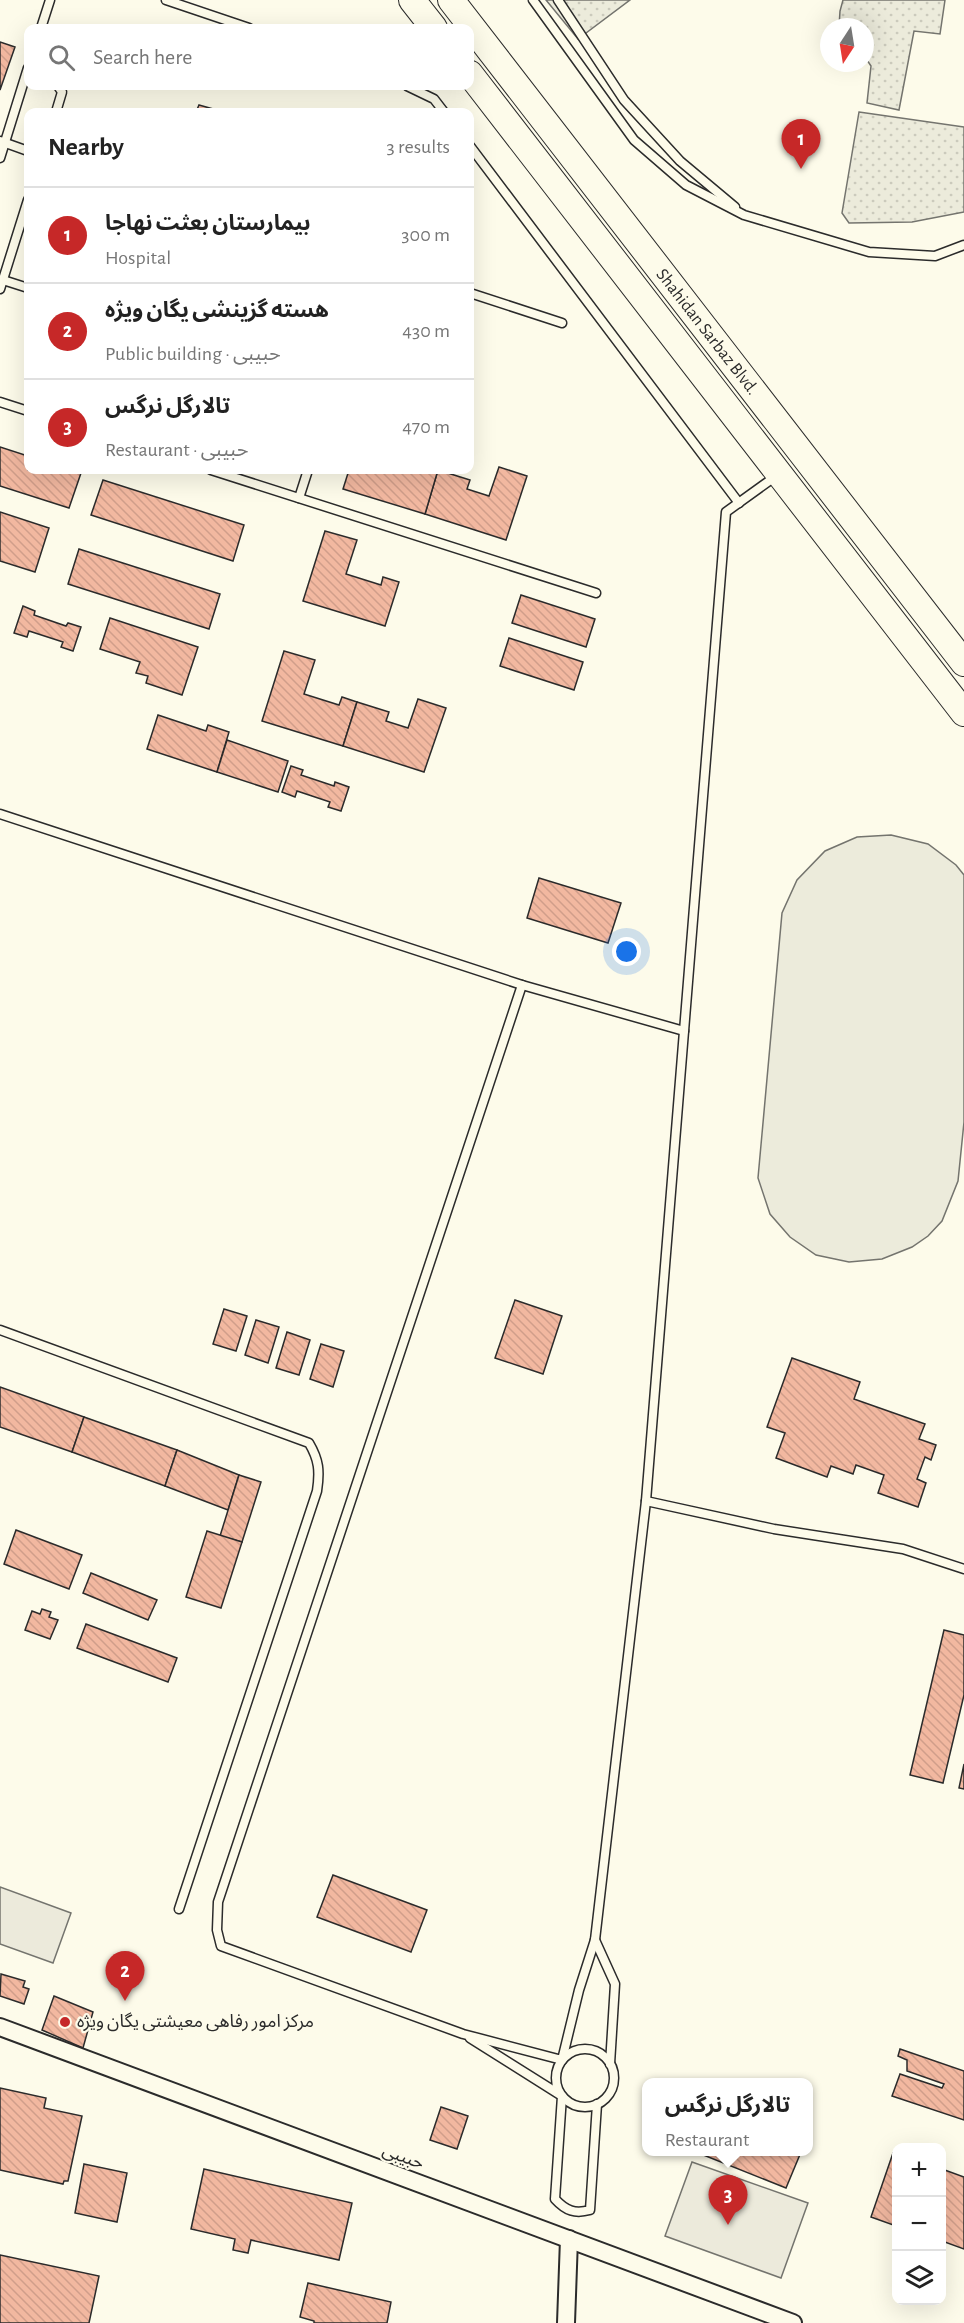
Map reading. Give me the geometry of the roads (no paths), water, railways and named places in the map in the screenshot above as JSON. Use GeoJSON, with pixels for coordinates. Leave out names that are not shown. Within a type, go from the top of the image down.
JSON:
{"type":"FeatureCollection","features":[{"type":"Feature","properties":{"kind":"main road"},"geometry":{"type":"LineString","coordinates":[[412,0],[431,24]]}},
{"type":"Feature","properties":{"kind":"main road","name":"Shahidan Sarbaz Blvd."},"geometry":{"type":"LineString","coordinates":[[451,0],[470,24]]}},
{"type":"Feature","properties":{"kind":"main road","name":"Shahidan Sarbaz Blvd."},"geometry":{"type":"LineString","coordinates":[[474,30],[964,663]]}},
{"type":"Feature","properties":{"kind":"main road","name":"Shahidan Sarbaz Blvd."},"geometry":{"type":"LineString","coordinates":[[474,79],[964,713]]}},
{"type":"Feature","properties":{"kind":"street","name":"حبیبی"},"geometry":{"type":"LineString","coordinates":[[0,2027],[793,2323]]}},
{"type":"Feature","properties":{"kind":"street"},"geometry":{"type":"LineString","coordinates":[[566,2323],[569,2240]]}},
{"type":"Feature","properties":{"kind":"lane"},"geometry":{"type":"LineString","coordinates":[[42,24],[50,0]]}},
{"type":"Feature","properties":{"kind":"lane"},"geometry":{"type":"LineString","coordinates":[[166,0],[237,24]]}},
{"type":"Feature","properties":{"kind":"lane"},"geometry":{"type":"LineString","coordinates":[[533,0],[634,140],[686,186],[744,215],[868,252],[935,256],[964,245]]}},
{"type":"Feature","properties":{"kind":"lane"},"geometry":{"type":"LineString","coordinates":[[558,0],[624,100],[680,161],[744,215]]}},
{"type":"Feature","properties":{"kind":"lane"},"geometry":{"type":"LineString","coordinates":[[0,158],[2,142],[24,79]]}},
{"type":"Feature","properties":{"kind":"lane"},"geometry":{"type":"LineString","coordinates":[[57,108],[61,90]]}},
{"type":"Feature","properties":{"kind":"lane"},"geometry":{"type":"LineString","coordinates":[[415,90],[434,99],[441,108]]}},
{"type":"Feature","properties":{"kind":"lane"},"geometry":{"type":"LineString","coordinates":[[2,142],[24,150]]}},
{"type":"Feature","properties":{"kind":"lane"},"geometry":{"type":"LineString","coordinates":[[474,151],[739,503]]}},
{"type":"Feature","properties":{"kind":"lane"},"geometry":{"type":"LineString","coordinates":[[0,289],[24,213]]}},
{"type":"Feature","properties":{"kind":"lane"},"geometry":{"type":"LineString","coordinates":[[3,280],[24,287]]}},
{"type":"Feature","properties":{"kind":"lane"},"geometry":{"type":"LineString","coordinates":[[474,294],[562,323]]}},
{"type":"Feature","properties":{"kind":"lane"},"geometry":{"type":"LineString","coordinates":[[0,402],[24,410]]}},
{"type":"Feature","properties":{"kind":"lane"},"geometry":{"type":"LineString","coordinates":[[224,474],[596,593]]}},
{"type":"Feature","properties":{"kind":"lane"},"geometry":{"type":"LineString","coordinates":[[299,498],[307,474]]}},
{"type":"Feature","properties":{"kind":"lane"},"geometry":{"type":"LineString","coordinates":[[597,2104],[590,2210],[578,2213],[564,2209],[555,2199],[562,2096],[556,2078],[594,1940],[646,1502],[726,513],[779,474]]}},
{"type":"Feature","properties":{"kind":"lane"},"geometry":{"type":"LineString","coordinates":[[0,814],[522,985],[684,1031]]}},
{"type":"Feature","properties":{"kind":"lane"},"geometry":{"type":"LineString","coordinates":[[522,985],[218,1902],[217,1930],[221,1946],[462,2034],[562,2060]]}},
{"type":"Feature","properties":{"kind":"lane"},"geometry":{"type":"LineString","coordinates":[[0,1330],[309,1443],[317,1457],[320,1472],[317,1491],[179,1909]]}},
{"type":"Feature","properties":{"kind":"lane"},"geometry":{"type":"LineString","coordinates":[[646,1502],[774,1529],[903,1549],[964,1569]]}},
{"type":"Feature","properties":{"kind":"lane"},"geometry":{"type":"LineString","coordinates":[[594,1940],[615,1984],[610,2064]]}},
{"type":"Feature","properties":{"kind":"lane"},"geometry":{"type":"LineString","coordinates":[[462,2034],[578,2106],[588,2107],[597,2104],[611,2091],[614,2073],[610,2064],[596,2051],[577,2049],[562,2060]]}},
{"type":"Feature","properties":{"kind":"place","name":"بیمارستان بعثت نهاجا"},"geometry":{"type":"Point","coordinates":[801,169]}},
{"type":"Feature","properties":{"kind":"place","name":"هسته گزینشی یگان ویژه"},"geometry":{"type":"Point","coordinates":[125,2001]}},
{"type":"Feature","properties":{"kind":"place","name":"مرکز امور رفاهی معیشتی یگان ویژه"},"geometry":{"type":"Point","coordinates":[65,2022]}},
{"type":"Feature","properties":{"kind":"place","name":"تالارگل نرگس"},"geometry":{"type":"Point","coordinates":[728,2225]}}]}
